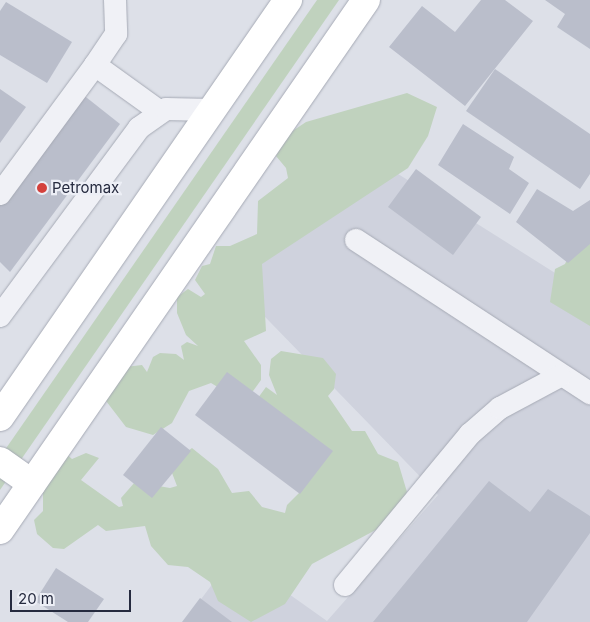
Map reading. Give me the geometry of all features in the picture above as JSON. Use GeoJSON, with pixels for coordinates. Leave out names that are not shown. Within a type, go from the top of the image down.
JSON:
{"type":"FeatureCollection","features":[{"type":"Feature","properties":{"kind":"highway"},"geometry":{"type":"LineString","coordinates":[[2,404],[212,110],[288,0]]}},
{"type":"Feature","properties":{"kind":"highway"},"geometry":{"type":"LineString","coordinates":[[0,530],[366,0]]}},
{"type":"Feature","properties":{"kind":"highway"},"geometry":{"type":"LineString","coordinates":[[0,462],[32,483]]}},
{"type":"Feature","properties":{"kind":"lane"},"geometry":{"type":"LineString","coordinates":[[0,194],[116,34],[115,0]]}},
{"type":"Feature","properties":{"kind":"lane"},"geometry":{"type":"LineString","coordinates":[[94,65],[159,111],[212,110]]}},
{"type":"Feature","properties":{"kind":"lane"},"geometry":{"type":"LineString","coordinates":[[0,316],[139,128],[159,111]]}},
{"type":"Feature","properties":{"kind":"lane"},"geometry":{"type":"LineString","coordinates":[[356,240],[560,376],[590,393]]}},
{"type":"Feature","properties":{"kind":"lane"},"geometry":{"type":"LineString","coordinates":[[345,585],[470,434],[500,408],[560,376]]}},
{"type":"Feature","properties":{"kind":"shaded area"},"geometry":{"type":"Polygon","coordinates":[[[360,150],[590,295],[590,622],[184,622],[234,555],[327,621],[438,495],[237,288],[360,150]]]}},
{"type":"Feature","properties":{"kind":"green space"},"geometry":{"type":"Polygon","coordinates":[[[317,0],[339,0],[0,490],[0,457],[317,0]]]}},
{"type":"Feature","properties":{"kind":"green space"},"geometry":{"type":"Polygon","coordinates":[[[407,93],[437,107],[428,136],[408,168],[262,264],[266,331],[244,341],[261,365],[261,380],[253,391],[236,398],[211,383],[189,391],[172,423],[153,435],[126,427],[103,397],[117,368],[142,365],[147,372],[153,357],[160,353],[176,354],[184,360],[181,346],[187,342],[198,346],[186,335],[177,313],[177,297],[188,289],[201,297],[205,294],[195,280],[202,266],[210,264],[216,246],[230,246],[257,234],[258,201],[288,178],[286,168],[276,156],[288,134],[306,122],[407,93]]]}},
{"type":"Feature","properties":{"kind":"green space"},"geometry":{"type":"Polygon","coordinates":[[[590,241],[590,326],[550,302],[555,269],[565,264],[572,249],[590,241]]]}},
{"type":"Feature","properties":{"kind":"green space"},"geometry":{"type":"Polygon","coordinates":[[[281,351],[323,358],[336,374],[334,389],[328,396],[352,431],[365,431],[378,454],[398,462],[407,492],[399,509],[385,525],[312,564],[285,604],[251,622],[218,601],[210,582],[188,567],[168,565],[151,546],[145,526],[106,531],[98,525],[64,549],[53,548],[37,534],[34,520],[43,511],[43,478],[62,450],[72,459],[86,453],[99,458],[81,480],[119,507],[123,506],[121,498],[135,482],[170,488],[177,486],[169,465],[192,448],[218,469],[232,493],[249,491],[262,507],[285,513],[287,505],[299,493],[299,483],[255,402],[266,387],[277,395],[269,375],[271,359],[281,351]]]}},
{"type":"Feature","properties":{"kind":"building"},"geometry":{"type":"Polygon","coordinates":[[[481,0],[505,0],[533,21],[465,106],[389,47],[422,6],[455,32],[481,0]]]}},
{"type":"Feature","properties":{"kind":"building"},"geometry":{"type":"Polygon","coordinates":[[[545,0],[590,0],[590,49],[557,27],[565,14],[545,0]]]}},
{"type":"Feature","properties":{"kind":"building"},"geometry":{"type":"Polygon","coordinates":[[[6,2],[72,42],[47,83],[0,55],[0,11],[6,2]]]}},
{"type":"Feature","properties":{"kind":"building"},"geometry":{"type":"Polygon","coordinates":[[[495,69],[590,134],[590,174],[580,189],[466,111],[495,69]]]}},
{"type":"Feature","properties":{"kind":"building"},"geometry":{"type":"Polygon","coordinates":[[[0,89],[26,107],[0,143],[0,89]]]}},
{"type":"Feature","properties":{"kind":"building"},"geometry":{"type":"Polygon","coordinates":[[[77,90],[120,124],[10,272],[0,262],[0,199],[77,90]]]}},
{"type":"Feature","properties":{"kind":"building"},"geometry":{"type":"Polygon","coordinates":[[[463,124],[514,157],[509,169],[529,183],[510,214],[438,165],[463,124]]]}},
{"type":"Feature","properties":{"kind":"building"},"geometry":{"type":"Polygon","coordinates":[[[416,169],[481,217],[453,255],[388,207],[416,169]]]}},
{"type":"Feature","properties":{"kind":"building"},"geometry":{"type":"Polygon","coordinates":[[[537,189],[573,211],[590,200],[590,244],[568,263],[516,222],[537,189]]]}},
{"type":"Feature","properties":{"kind":"building"},"geometry":{"type":"Polygon","coordinates":[[[227,372],[333,451],[300,494],[195,415],[227,372]]]}},
{"type":"Feature","properties":{"kind":"building"},"geometry":{"type":"Polygon","coordinates":[[[161,427],[191,451],[152,498],[123,475],[161,427]]]}},
{"type":"Feature","properties":{"kind":"building"},"geometry":{"type":"Polygon","coordinates":[[[489,481],[530,512],[548,489],[590,516],[590,533],[527,622],[373,622],[489,481]]]}},
{"type":"Feature","properties":{"kind":"building"},"geometry":{"type":"Polygon","coordinates":[[[56,568],[104,599],[88,622],[68,622],[35,601],[56,568]]]}},
{"type":"Feature","properties":{"kind":"building"},"geometry":{"type":"Polygon","coordinates":[[[200,598],[232,622],[182,622],[200,598]]]}},
{"type":"Feature","properties":{"kind":"place","name":"Petromax"},"geometry":{"type":"Point","coordinates":[42,188]}}]}
